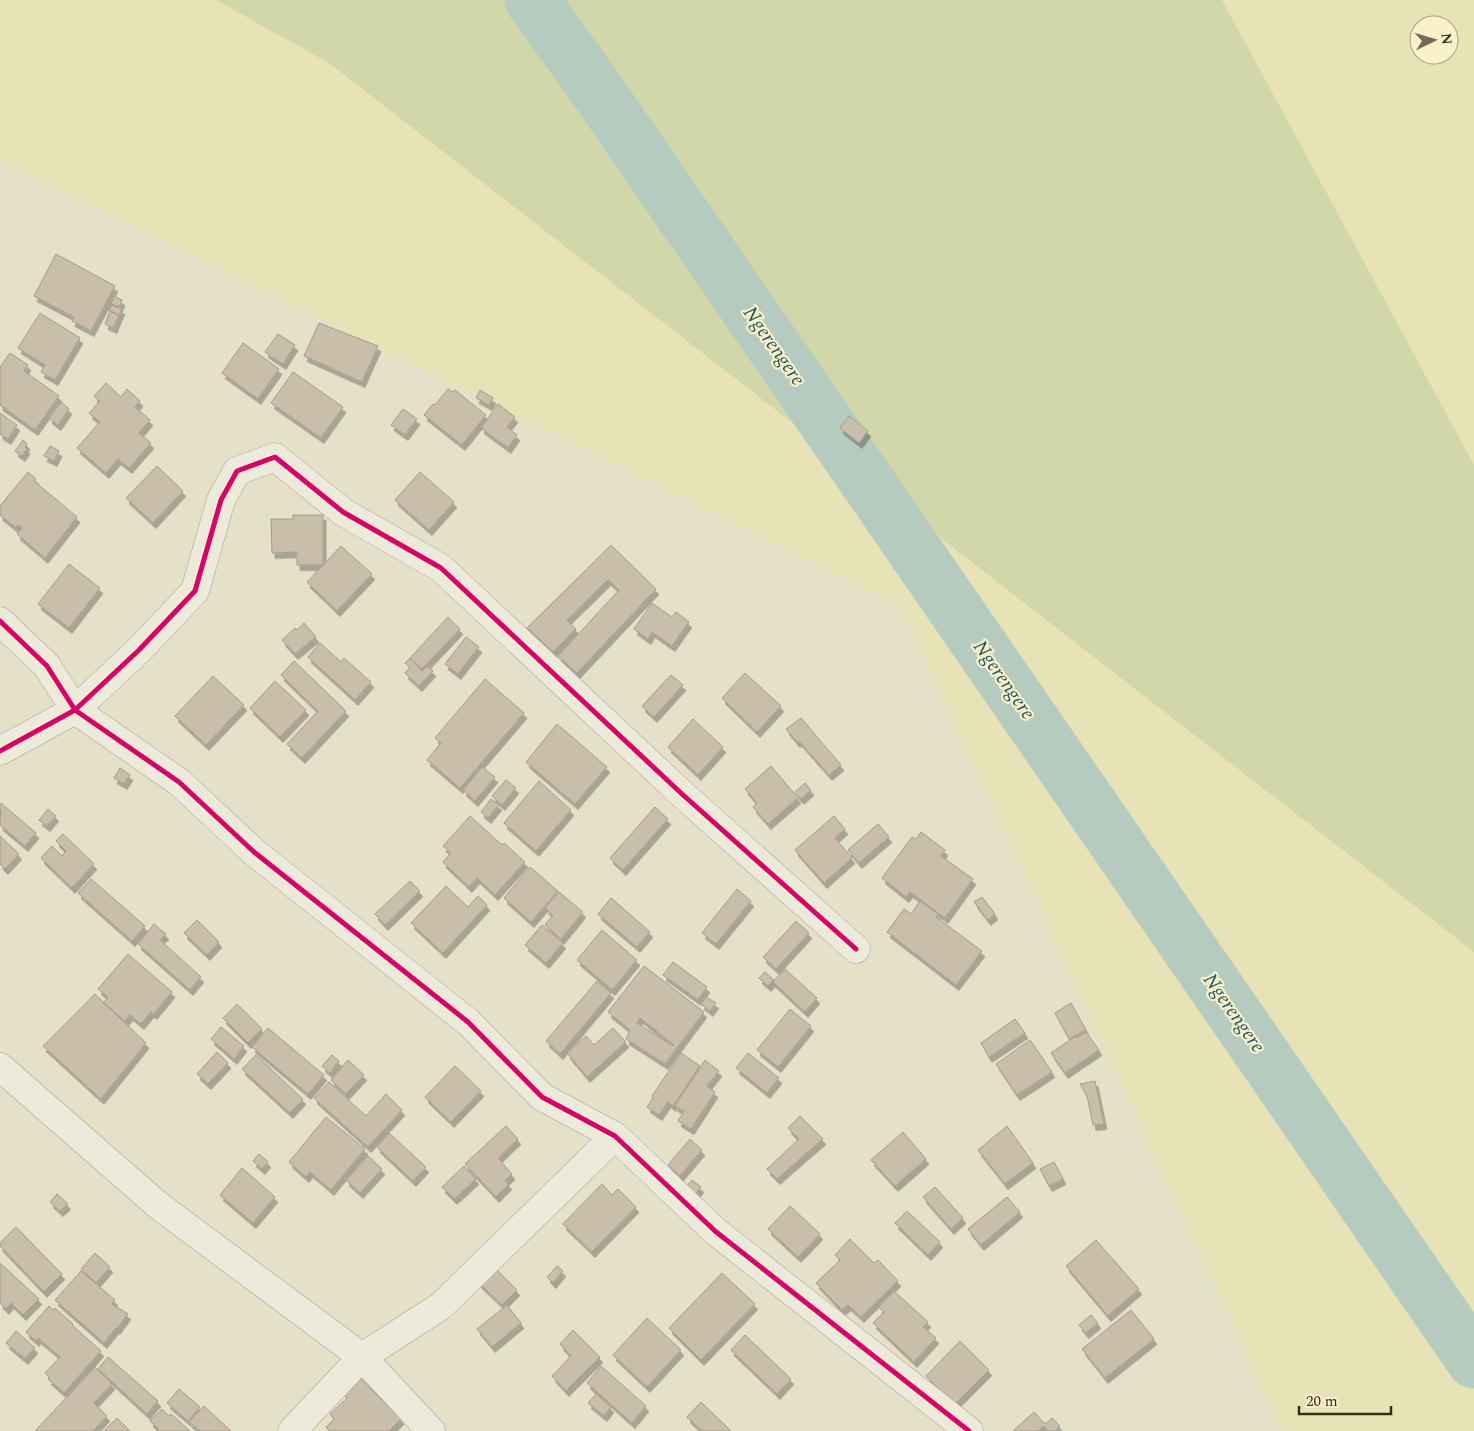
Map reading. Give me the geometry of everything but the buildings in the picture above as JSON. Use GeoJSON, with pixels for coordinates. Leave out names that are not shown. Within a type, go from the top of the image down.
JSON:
{"type":"FeatureCollection","features":[{"type":"Feature","properties":{"kind":"street"},"geometry":{"type":"LineString","coordinates":[[0,751],[75,710],[139,650],[195,591],[221,500],[236,471],[275,457],[342,512],[441,568],[682,794],[856,949]]}},
{"type":"Feature","properties":{"kind":"street"},"geometry":{"type":"LineString","coordinates":[[0,621],[47,666],[75,710],[179,782],[254,852],[468,1022],[542,1097],[615,1136],[716,1231],[969,1431]]}},
{"type":"Feature","properties":{"kind":"street"},"geometry":{"type":"LineString","coordinates":[[0,1067],[159,1206],[362,1357],[431,1431]]}},
{"type":"Feature","properties":{"kind":"street"},"geometry":{"type":"LineString","coordinates":[[292,1431],[362,1357],[441,1306],[615,1136]]}},
{"type":"Feature","properties":{"kind":"shaded area"},"geometry":{"type":"Polygon","coordinates":[[[0,0],[1474,0],[1474,1431],[1282,1431],[901,607],[0,159],[0,0]]]}},
{"type":"Feature","properties":{"kind":"green space"},"geometry":{"type":"Polygon","coordinates":[[[216,0],[1222,0],[1474,465],[1474,952],[329,63],[216,0]]]}},
{"type":"Feature","properties":{"kind":"waterway","name":"Ngerengere"},"geometry":{"type":"LineString","coordinates":[[532,0],[601,96],[1474,1361]]}},
{"type":"Feature","properties":{"kind":"cycle path"},"geometry":{"type":"LineString","coordinates":[[0,751],[75,710],[139,650],[195,591],[221,500],[237,471],[275,457],[343,512],[441,568],[682,794],[856,949]]}},
{"type":"Feature","properties":{"kind":"cycle path"},"geometry":{"type":"LineString","coordinates":[[0,621],[47,666],[75,710],[179,782],[254,852],[468,1022],[542,1097],[615,1136],[715,1231],[969,1431]]}}]}
